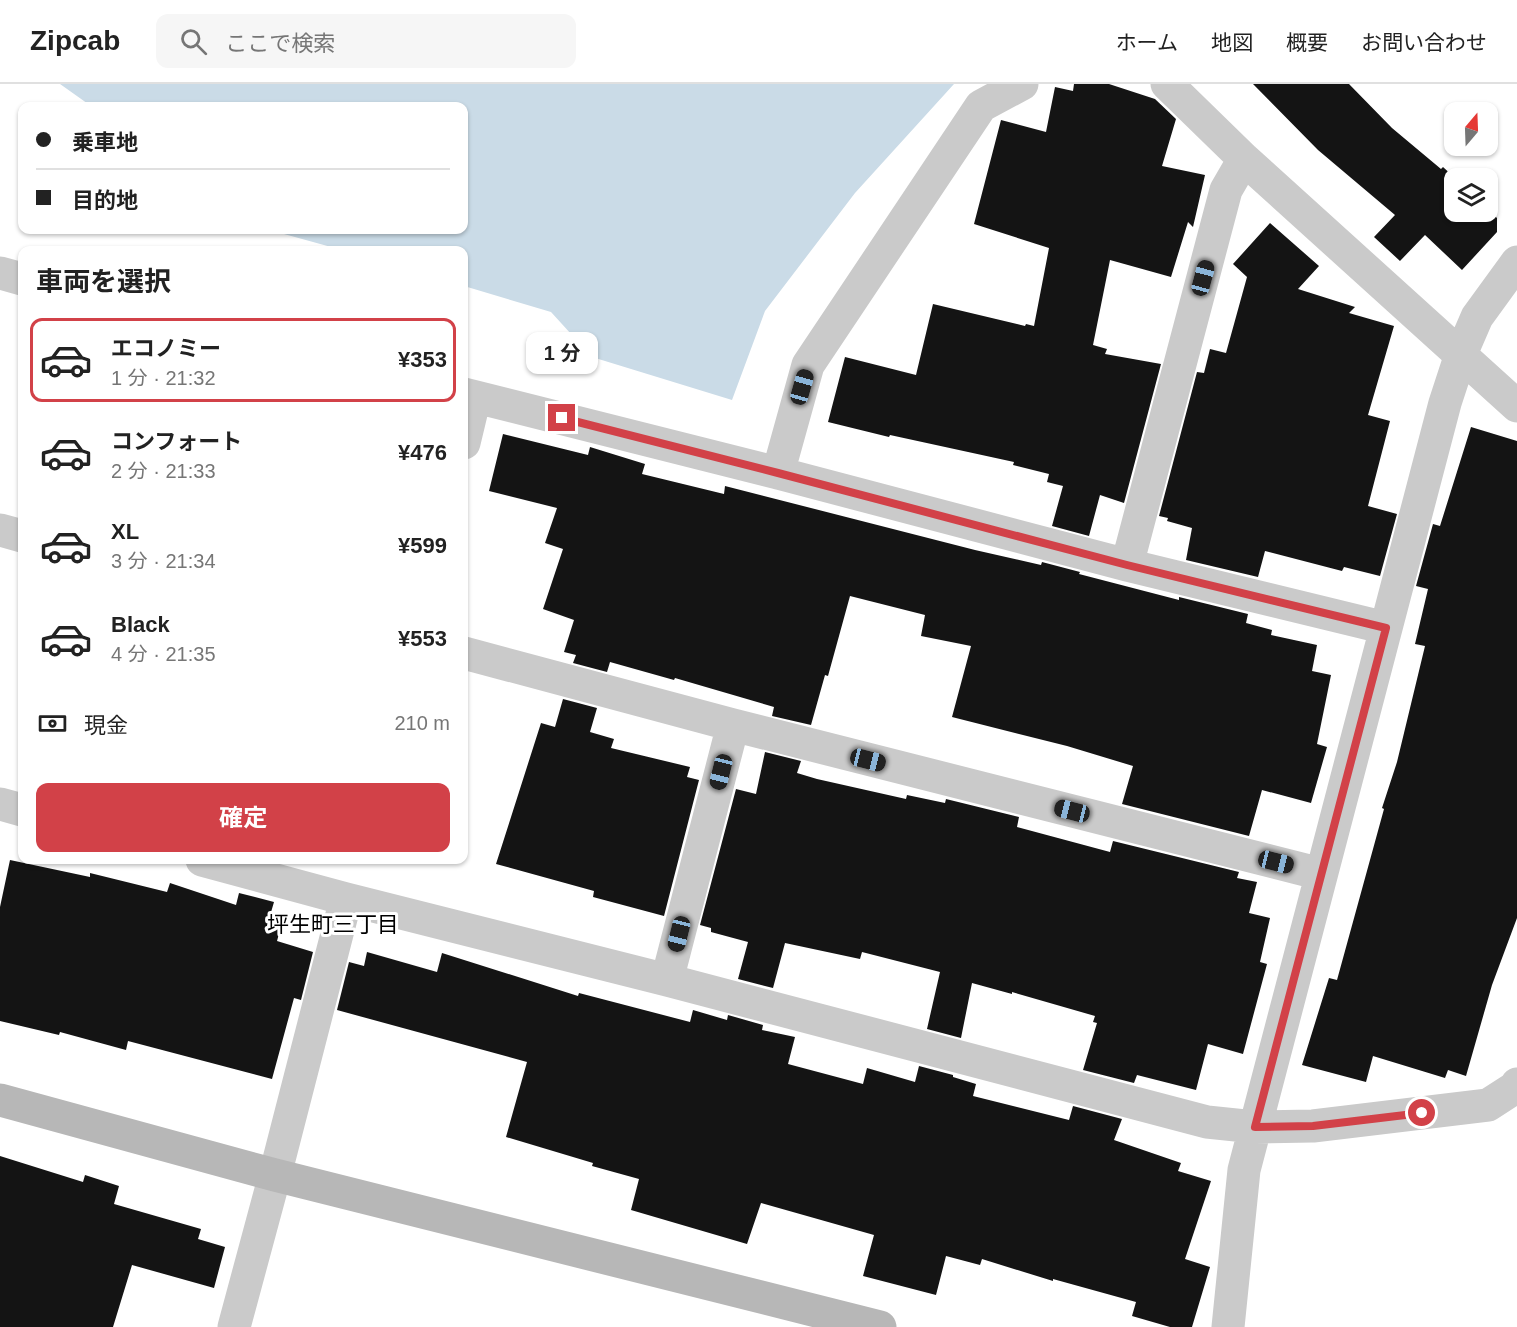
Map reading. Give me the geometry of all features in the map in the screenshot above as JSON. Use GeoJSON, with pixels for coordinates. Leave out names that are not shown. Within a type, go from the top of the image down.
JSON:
{"type":"FeatureCollection","features":[{"type":"Feature","properties":{"kind":"street"},"geometry":{"type":"LineString","coordinates":[[778,473],[808,365],[981,106],[1022,84]]}},
{"type":"Feature","properties":{"kind":"street"},"geometry":{"type":"LineString","coordinates":[[1167,84],[1244,159],[1517,406]]}},
{"type":"Feature","properties":{"kind":"street"},"geometry":{"type":"LineString","coordinates":[[1127,565],[1226,190],[1244,159]]}},
{"type":"Feature","properties":{"kind":"street"},"geometry":{"type":"LineString","coordinates":[[1228,1327],[1244,1170],[1445,403],[1476,317],[1517,262]]}},
{"type":"Feature","properties":{"kind":"street"},"geometry":{"type":"LineString","coordinates":[[0,273],[18,278]]}},
{"type":"Feature","properties":{"kind":"street"},"geometry":{"type":"LineString","coordinates":[[469,395],[1127,565],[1386,628]]}},
{"type":"Feature","properties":{"kind":"street"},"geometry":{"type":"LineString","coordinates":[[0,530],[18,535]]}},
{"type":"Feature","properties":{"kind":"street"},"geometry":{"type":"LineString","coordinates":[[468,654],[733,725],[1321,874]]}},
{"type":"Feature","properties":{"kind":"street"},"geometry":{"type":"LineString","coordinates":[[667,980],[733,725]]}},
{"type":"Feature","properties":{"kind":"street"},"geometry":{"type":"LineString","coordinates":[[217,864],[1207,1122],[1255,1127],[1313,1126],[1488,1105],[1516,1087],[1517,1084]]}},
{"type":"Feature","properties":{"kind":"street"},"geometry":{"type":"LineString","coordinates":[[234,1327],[346,899]]}},
{"type":"Feature","properties":{"kind":"street"},"geometry":{"type":"LineString","coordinates":[[0,1100],[275,1175],[880,1327]]}},
{"type":"Feature","properties":{"kind":"water"},"geometry":{"type":"Polygon","coordinates":[[[60,84],[954,84],[855,193],[765,311],[732,400],[592,357],[551,312],[468,287],[468,246],[328,246],[284,234],[468,234],[468,102],[85,102],[60,84]]]}},
{"type":"Feature","properties":{"kind":"building"},"geometry":{"type":"Polygon","coordinates":[[[1074,84],[1109,84],[1155,99],[1176,119],[1162,166],[1205,175],[1193,227],[1188,222],[1171,277],[1110,260],[1093,345],[1107,349],[1105,354],[1161,364],[1124,503],[1100,495],[1089,536],[1052,526],[1063,486],[1047,482],[1049,474],[1013,465],[1014,462],[890,435],[889,437],[828,422],[845,357],[916,375],[933,304],[1025,326],[1026,324],[1034,326],[1049,248],[974,224],[1001,120],[1046,132],[1055,87],[1073,91],[1074,84]]]}},
{"type":"Feature","properties":{"kind":"building"},"geometry":{"type":"Polygon","coordinates":[[[1253,84],[1349,84],[1392,128],[1441,169],[1444,168],[1444,222],[1497,222],[1497,232],[1462,270],[1425,235],[1400,261],[1374,237],[1395,215],[1318,150],[1253,84]]]}},
{"type":"Feature","properties":{"kind":"building"},"geometry":{"type":"Polygon","coordinates":[[[1270,223],[1319,266],[1298,289],[1355,307],[1349,313],[1394,326],[1368,415],[1390,421],[1368,506],[1397,514],[1380,576],[1344,567],[1342,571],[1265,551],[1258,577],[1186,560],[1192,528],[1167,521],[1168,518],[1159,516],[1197,372],[1204,373],[1210,349],[1226,353],[1247,277],[1233,264],[1270,223]]]}},
{"type":"Feature","properties":{"kind":"building"},"geometry":{"type":"Polygon","coordinates":[[[1471,427],[1517,441],[1517,918],[1492,985],[1466,1076],[1448,1070],[1445,1078],[1373,1056],[1366,1082],[1302,1065],[1329,978],[1337,980],[1384,809],[1382,808],[1397,762],[1425,646],[1415,644],[1428,589],[1416,586],[1433,524],[1440,526],[1471,427]]]}},
{"type":"Feature","properties":{"kind":"building"},"geometry":{"type":"Polygon","coordinates":[[[503,434],[588,455],[590,447],[645,464],[642,474],[724,494],[725,486],[975,550],[1041,565],[1042,562],[1179,600],[1179,597],[1248,614],[1246,623],[1272,630],[1271,635],[1317,645],[1312,671],[1331,675],[1317,744],[1327,747],[1311,803],[1262,790],[1249,836],[1122,804],[1133,766],[1067,746],[952,717],[971,646],[921,636],[925,615],[850,596],[828,676],[825,675],[811,725],[772,716],[774,707],[675,678],[674,680],[610,662],[607,672],[573,663],[576,655],[564,652],[574,620],[543,609],[563,549],[545,543],[557,508],[489,491],[503,434]]]}},
{"type":"Feature","properties":{"kind":"building"},"geometry":{"type":"Polygon","coordinates":[[[563,699],[597,708],[590,732],[614,739],[611,748],[690,767],[687,777],[699,780],[664,916],[593,897],[594,891],[496,864],[541,723],[555,727],[563,699]]]}},
{"type":"Feature","properties":{"kind":"building"},"geometry":{"type":"Polygon","coordinates":[[[765,752],[801,761],[797,773],[817,779],[906,799],[907,795],[945,803],[946,799],[1019,817],[1017,827],[1110,852],[1113,841],[1239,872],[1237,878],[1257,882],[1249,913],[1270,918],[1260,962],[1267,964],[1243,1054],[1208,1044],[1196,1090],[1137,1075],[1134,1083],[1083,1070],[1097,1023],[1093,1022],[1095,1016],[972,983],[961,1038],[927,1029],[940,972],[862,952],[860,959],[785,943],[773,988],[738,979],[748,942],[711,932],[711,928],[700,925],[736,789],[756,794],[765,752]]]}},
{"type":"Feature","properties":{"kind":"building"},"geometry":{"type":"Polygon","coordinates":[[[10,860],[18,862],[18,864],[29,864],[90,877],[90,873],[167,892],[170,883],[236,905],[239,893],[274,902],[267,926],[280,930],[277,941],[313,952],[301,1000],[294,998],[272,1079],[128,1041],[126,1050],[60,1032],[59,1035],[0,1021],[0,907],[10,860]]]}},
{"type":"Feature","properties":{"kind":"building"},"geometry":{"type":"Polygon","coordinates":[[[367,952],[437,972],[442,953],[578,996],[579,993],[690,1022],[693,1010],[727,1020],[728,1015],[763,1025],[762,1030],[795,1037],[788,1064],[863,1084],[867,1068],[915,1082],[919,1066],[976,1084],[973,1096],[1069,1120],[1073,1106],[1122,1119],[1114,1140],[1181,1163],[1178,1171],[1211,1181],[1185,1259],[1210,1267],[1192,1327],[1170,1327],[1132,1316],[1136,1302],[1053,1279],[1053,1281],[982,1259],[980,1265],[946,1256],[936,1295],[863,1276],[874,1235],[761,1203],[747,1244],[631,1210],[639,1179],[506,1137],[527,1062],[337,1010],[349,962],[364,966],[367,952]]]}},
{"type":"Feature","properties":{"kind":"building"},"geometry":{"type":"Polygon","coordinates":[[[0,1156],[83,1182],[85,1175],[119,1186],[114,1204],[201,1229],[198,1239],[225,1247],[214,1288],[132,1265],[113,1327],[0,1327],[0,1156]]]}},
{"type":"Feature","properties":{"kind":"district","name":"坪生町三丁目"},"geometry":{"type":"Point","coordinates":[333,924]}},
{"type":"Feature","properties":{"kind":"route"},"geometry":{"type":"LineString","coordinates":[[562,418],[1127,565],[1386,628],[1255,1127],[1313,1126],[1422,1113]]}}]}
